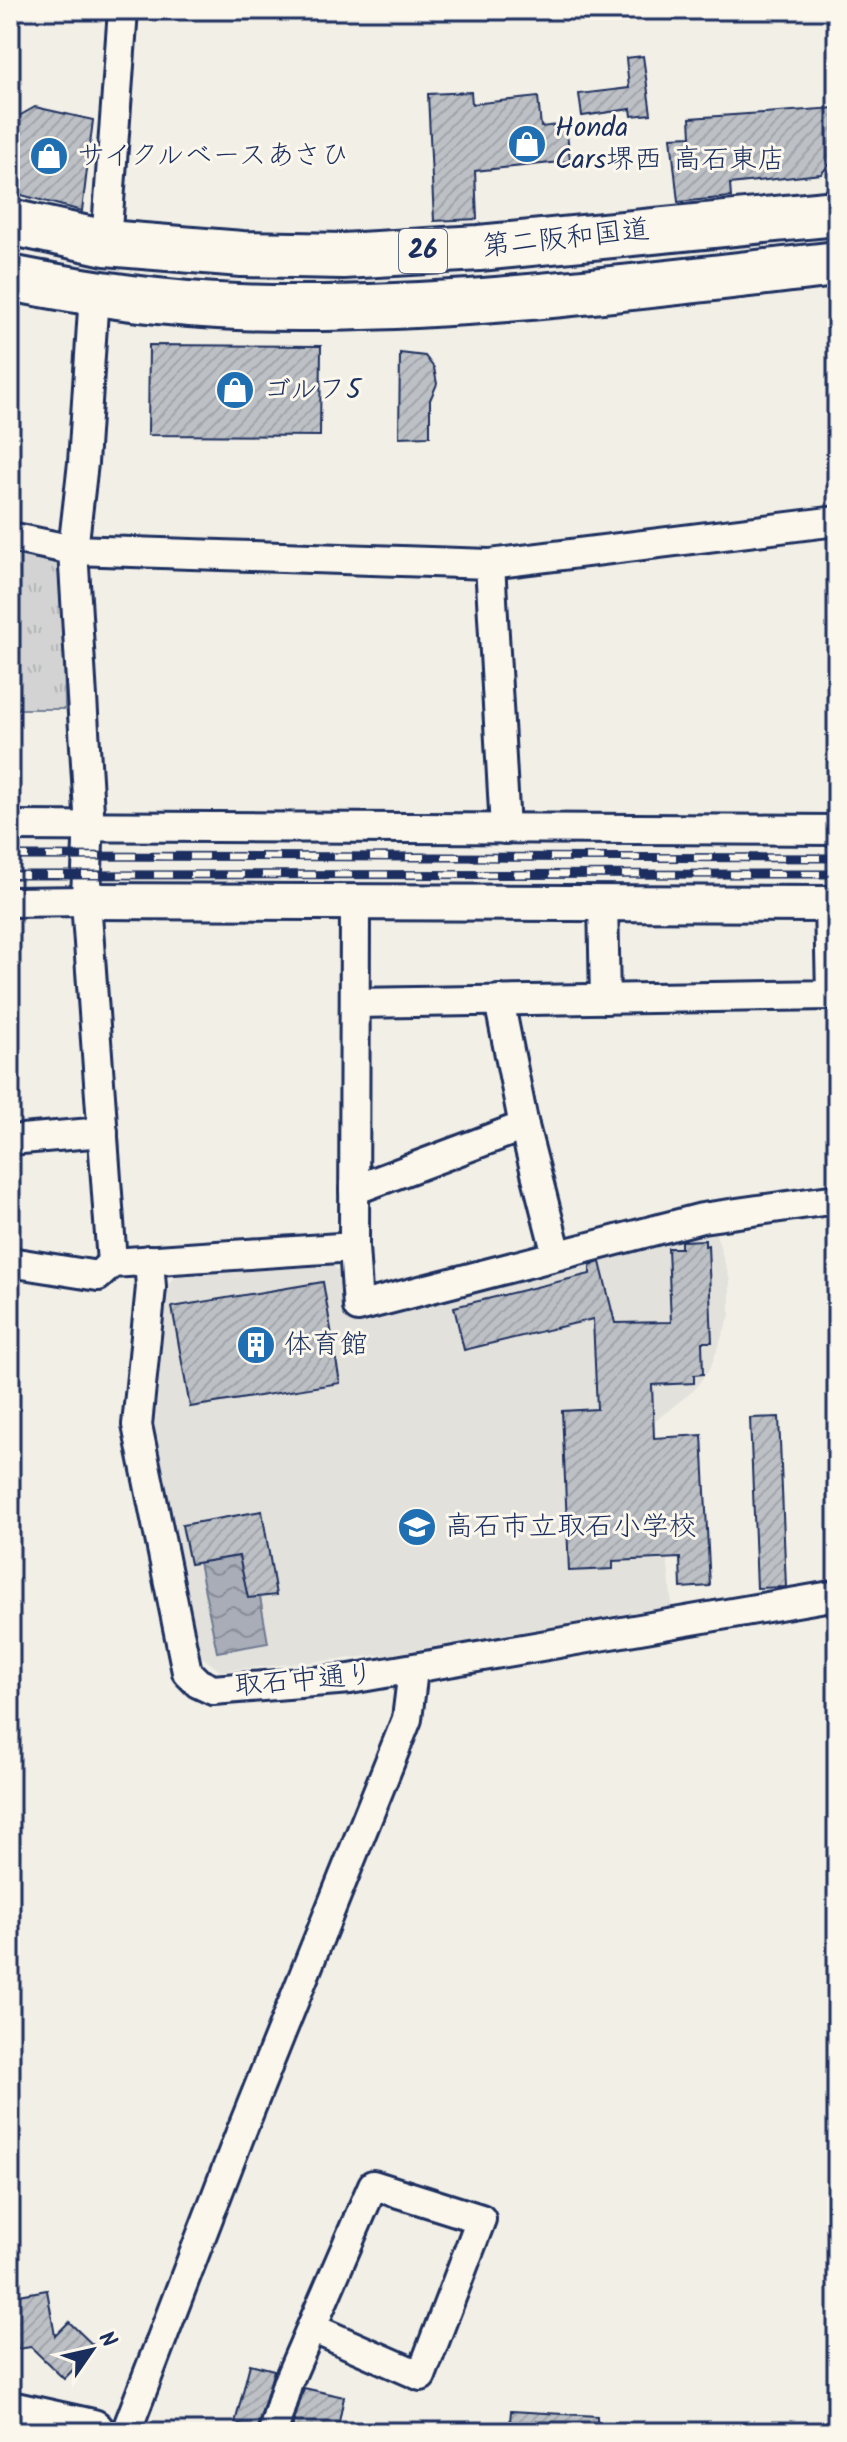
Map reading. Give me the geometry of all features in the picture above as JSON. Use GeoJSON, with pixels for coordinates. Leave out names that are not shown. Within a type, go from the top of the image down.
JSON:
{"type":"FeatureCollection","features":[{"type":"Feature","properties":{"kind":"main road","name":"第二阪和国道"},"geometry":{"type":"LineString","coordinates":[[10,222],[106,243],[242,254],[343,256],[479,248],[837,213]]}},
{"type":"Feature","properties":{"kind":"main road","name":"第二阪和国道"},"geometry":{"type":"LineString","coordinates":[[10,278],[94,294],[237,307],[341,308],[485,300],[837,264]]}},
{"type":"Feature","properties":{"kind":"main road"},"geometry":{"type":"LineString","coordinates":[[10,2414],[92,2432]]}},
{"type":"Feature","properties":{"kind":"street"},"geometry":{"type":"LineString","coordinates":[[106,243],[123,10]]}},
{"type":"Feature","properties":{"kind":"street"},"geometry":{"type":"LineString","coordinates":[[94,294],[83,463],[73,550],[89,812],[86,827],[86,901],[112,1263]]}},
{"type":"Feature","properties":{"kind":"street"},"geometry":{"type":"LineString","coordinates":[[10,537],[73,550],[490,564],[837,521]]}},
{"type":"Feature","properties":{"kind":"street"},"geometry":{"type":"LineString","coordinates":[[490,564],[505,829]]}},
{"type":"Feature","properties":{"kind":"street"},"geometry":{"type":"LineString","coordinates":[[10,826],[837,830]]}},
{"type":"Feature","properties":{"kind":"street"},"geometry":{"type":"LineString","coordinates":[[355,900],[354,1247],[358,1307],[702,1218],[837,1199]]}},
{"type":"Feature","properties":{"kind":"street"},"geometry":{"type":"LineString","coordinates":[[10,902],[355,900],[833,904],[831,995],[355,1003]]}},
{"type":"Feature","properties":{"kind":"street"},"geometry":{"type":"LineString","coordinates":[[603,902],[605,999]]}},
{"type":"Feature","properties":{"kind":"street"},"geometry":{"type":"LineString","coordinates":[[499,1000],[524,1126],[557,1255]]}},
{"type":"Feature","properties":{"kind":"street"},"geometry":{"type":"LineString","coordinates":[[354,1190],[524,1126]]}},
{"type":"Feature","properties":{"kind":"street"},"geometry":{"type":"LineString","coordinates":[[10,1140],[103,1132]]}},
{"type":"Feature","properties":{"kind":"street"},"geometry":{"type":"LineString","coordinates":[[10,1262],[98,1276],[112,1263],[354,1247]]}},
{"type":"Feature","properties":{"kind":"street","name":"取石中通り"},"geometry":{"type":"LineString","coordinates":[[149,1260],[151,1287],[137,1425],[187,1672],[198,1683],[213,1690],[350,1679],[837,1595]]}},
{"type":"Feature","properties":{"kind":"street"},"geometry":{"type":"LineString","coordinates":[[126,2432],[239,2137],[407,1719],[413,1670]]}},
{"type":"Feature","properties":{"kind":"street"},"geometry":{"type":"LineString","coordinates":[[273,2432],[287,2384],[373,2185],[481,2219],[421,2376],[312,2328]]}},
{"type":"Feature","properties":{"kind":"shaded area","name":"高石市立取石小学校"},"geometry":{"type":"Polygon","coordinates":[[[714,1227],[730,1280],[730,1315],[711,1366],[694,1390],[654,1422],[672,1606],[390,1654],[220,1671],[201,1656],[153,1449],[167,1285],[177,1275],[333,1265],[342,1275],[346,1306],[714,1227]]]}},
{"type":"Feature","properties":{"kind":"green space"},"geometry":{"type":"Polygon","coordinates":[[[10,552],[54,558],[63,572],[65,709],[10,709],[10,552]]]}},
{"type":"Feature","properties":{"kind":"water"},"geometry":{"type":"Polygon","coordinates":[[[239,1556],[248,1597],[260,1597],[268,1643],[217,1652],[199,1562],[239,1556]]]}},
{"type":"Feature","properties":{"kind":"building"},"geometry":{"type":"Polygon","coordinates":[[[643,56],[651,114],[632,116],[631,109],[582,116],[579,94],[629,88],[626,58],[643,56]]]}},
{"type":"Feature","properties":{"kind":"building"},"geometry":{"type":"Polygon","coordinates":[[[471,92],[472,104],[538,97],[541,127],[566,124],[570,161],[475,171],[477,219],[434,221],[428,94],[471,92]]]}},
{"type":"Feature","properties":{"kind":"building","name":"サイクルベースあさひ"},"geometry":{"type":"Polygon","coordinates":[[[35,107],[93,120],[82,211],[10,192],[10,121],[35,107]]]}},
{"type":"Feature","properties":{"kind":"building"},"geometry":{"type":"Polygon","coordinates":[[[835,108],[837,156],[821,174],[730,184],[731,197],[678,202],[671,137],[691,136],[690,118],[835,108]]]}},
{"type":"Feature","properties":{"kind":"building","name":"ゴルフ5"},"geometry":{"type":"Polygon","coordinates":[[[149,345],[321,346],[320,436],[148,435],[149,345]]]}},
{"type":"Feature","properties":{"kind":"building"},"geometry":{"type":"Polygon","coordinates":[[[400,353],[425,356],[434,368],[437,384],[430,400],[430,436],[399,437],[400,353]]]}},
{"type":"Feature","properties":{"kind":"building"},"geometry":{"type":"Polygon","coordinates":[[[705,1240],[705,1246],[708,1245],[712,1342],[702,1342],[703,1374],[694,1375],[694,1383],[652,1385],[654,1438],[702,1435],[710,1586],[681,1588],[680,1558],[613,1561],[613,1569],[569,1571],[562,1411],[597,1409],[593,1319],[464,1350],[454,1307],[590,1274],[590,1265],[600,1262],[615,1323],[671,1322],[668,1248],[681,1248],[681,1241],[705,1240]]]}},
{"type":"Feature","properties":{"kind":"building","name":"体育館"},"geometry":{"type":"Polygon","coordinates":[[[323,1282],[340,1383],[190,1407],[172,1307],[323,1282]]]}},
{"type":"Feature","properties":{"kind":"building"},"geometry":{"type":"Polygon","coordinates":[[[779,1417],[786,1587],[757,1588],[750,1418],[779,1417]]]}},
{"type":"Feature","properties":{"kind":"building"},"geometry":{"type":"Polygon","coordinates":[[[262,1511],[276,1595],[248,1598],[239,1556],[190,1564],[182,1525],[262,1511]]]}},
{"type":"Feature","properties":{"kind":"building"},"geometry":{"type":"Polygon","coordinates":[[[47,2290],[55,2336],[69,2322],[95,2347],[64,2379],[31,2347],[10,2350],[13,2296],[47,2290]]]}},
{"type":"Feature","properties":{"kind":"building"},"geometry":{"type":"Polygon","coordinates":[[[250,2364],[274,2370],[257,2428],[235,2423],[250,2364]]]}},
{"type":"Feature","properties":{"kind":"building"},"geometry":{"type":"Polygon","coordinates":[[[304,2388],[344,2397],[337,2432],[291,2432],[304,2388]]]}},
{"type":"Feature","properties":{"kind":"building"},"geometry":{"type":"Polygon","coordinates":[[[511,2411],[597,2416],[597,2432],[509,2432],[511,2411]]]}},
{"type":"Feature","properties":{"kind":"railway"},"geometry":{"type":"LineString","coordinates":[[10,856],[837,858]]}},
{"type":"Feature","properties":{"kind":"railway"},"geometry":{"type":"LineString","coordinates":[[10,875],[837,874]]}},
{"type":"Feature","properties":{"kind":"place","name":"Honda Cars堺西 高石東店"},"geometry":{"type":"Point","coordinates":[527,144]}},
{"type":"Feature","properties":{"kind":"place","name":"サイクルベースあさひ"},"geometry":{"type":"Point","coordinates":[49,156]}},
{"type":"Feature","properties":{"kind":"place","name":"ゴルフ5"},"geometry":{"type":"Point","coordinates":[235,390]}},
{"type":"Feature","properties":{"kind":"place","name":"体育館"},"geometry":{"type":"Point","coordinates":[256,1345]}},
{"type":"Feature","properties":{"kind":"place","name":"高石市立取石小学校"},"geometry":{"type":"Point","coordinates":[417,1527]}}]}
